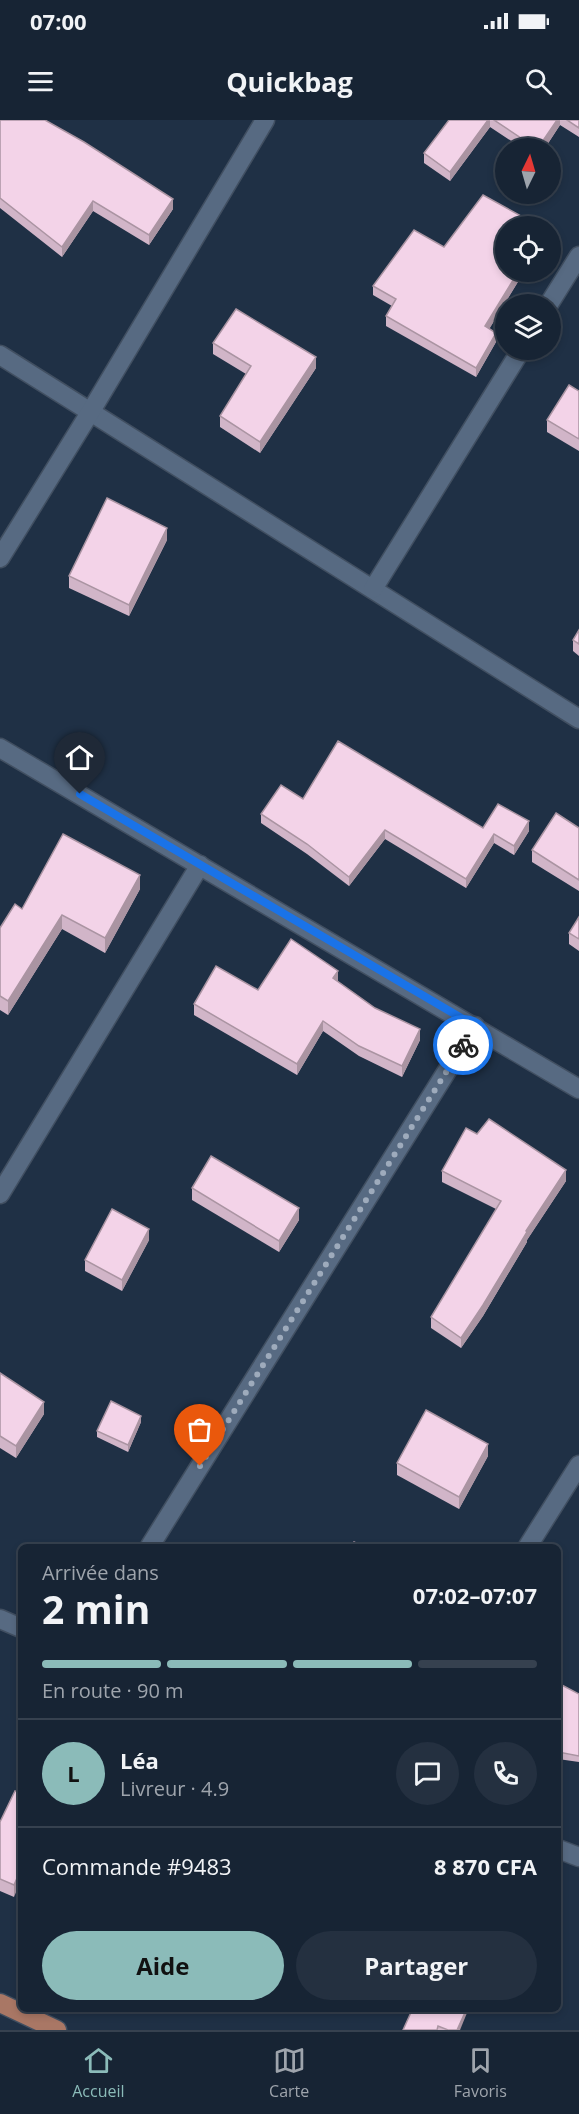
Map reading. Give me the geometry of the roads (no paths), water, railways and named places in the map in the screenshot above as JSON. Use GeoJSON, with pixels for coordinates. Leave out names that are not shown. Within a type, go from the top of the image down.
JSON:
{"type":"FeatureCollection","features":[{"type":"Feature","properties":{"kind":"main road"},"geometry":{"type":"LineString","coordinates":[[0,2003],[18,2012]]}},
{"type":"Feature","properties":{"kind":"main road"},"geometry":{"type":"LineString","coordinates":[[19,2012],[57,2030]]}},
{"type":"Feature","properties":{"kind":"street"},"geometry":{"type":"LineString","coordinates":[[0,558],[265,120]]}},
{"type":"Feature","properties":{"kind":"street"},"geometry":{"type":"LineString","coordinates":[[555,294],[579,256]]}},
{"type":"Feature","properties":{"kind":"street"},"geometry":{"type":"LineString","coordinates":[[0,355],[579,719]]}},
{"type":"Feature","properties":{"kind":"street"},"geometry":{"type":"LineString","coordinates":[[373,589],[515,360]]}},
{"type":"Feature","properties":{"kind":"street"},"geometry":{"type":"LineString","coordinates":[[0,747],[579,1089]]}},
{"type":"Feature","properties":{"kind":"street"},"geometry":{"type":"LineString","coordinates":[[0,1194],[200,865]]}},
{"type":"Feature","properties":{"kind":"street"},"geometry":{"type":"LineString","coordinates":[[151,1544],[475,1026]]}},
{"type":"Feature","properties":{"kind":"street"},"geometry":{"type":"LineString","coordinates":[[529,1544],[579,1465]]}},
{"type":"Feature","properties":{"kind":"street"},"geometry":{"type":"LineString","coordinates":[[0,1619],[18,1627]]}},
{"type":"Feature","properties":{"kind":"street"},"geometry":{"type":"LineString","coordinates":[[561,1850],[579,1857]]}}]}
